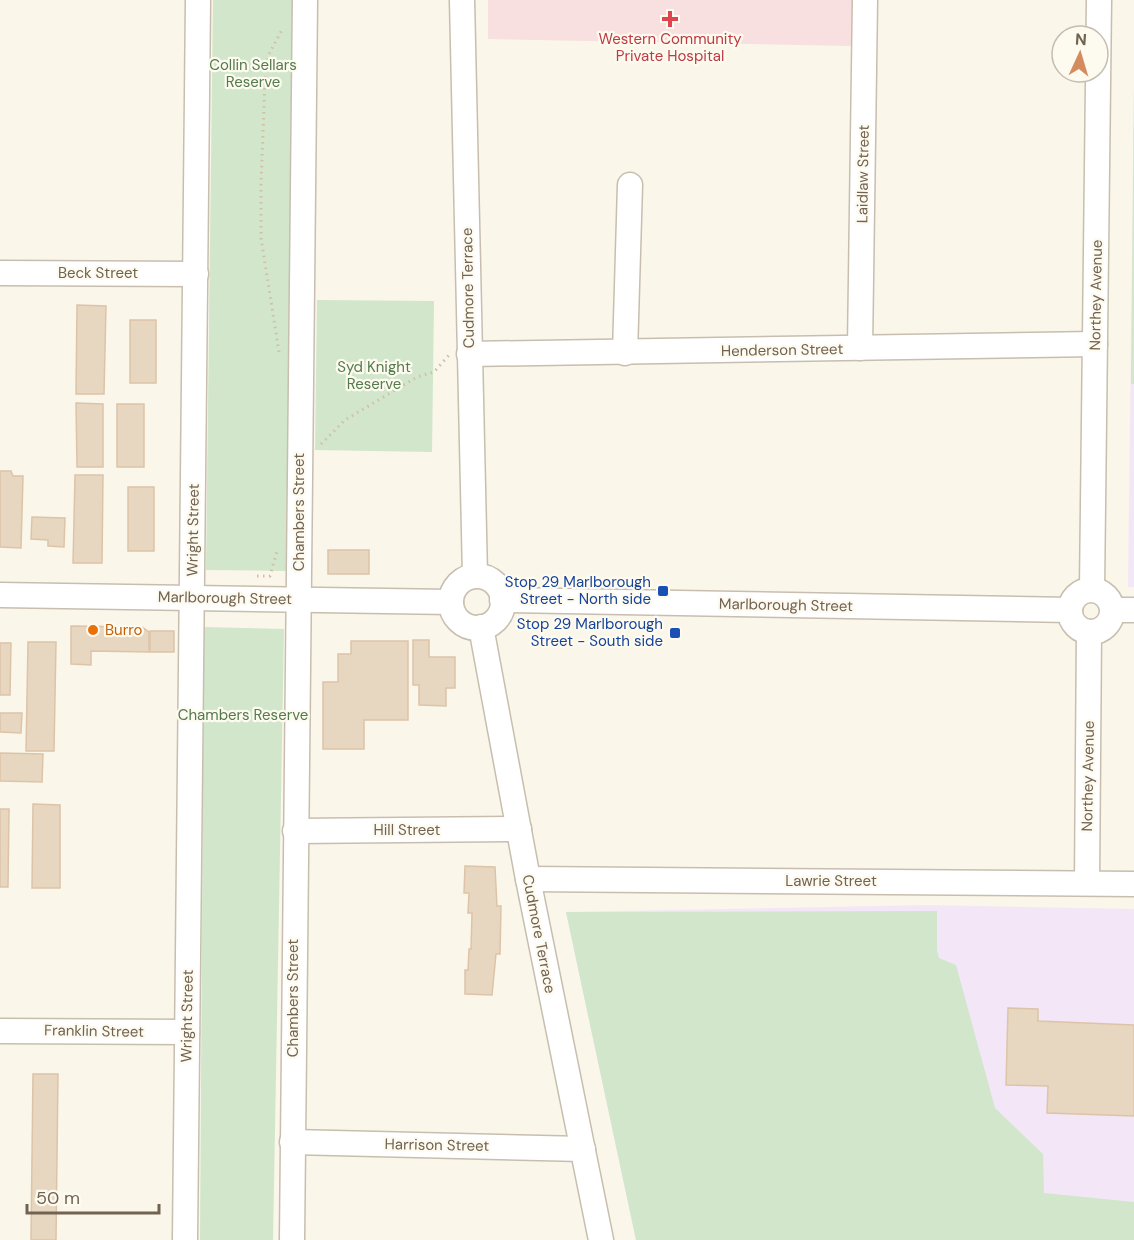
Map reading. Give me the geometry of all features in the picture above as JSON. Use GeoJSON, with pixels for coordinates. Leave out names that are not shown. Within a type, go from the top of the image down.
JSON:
{"type":"FeatureCollection","features":[{"type":"Feature","properties":{"kind":"street","name":"Wright Street"},"geometry":{"type":"LineString","coordinates":[[185,1240],[198,0]]}},
{"type":"Feature","properties":{"kind":"street","name":"Chambers Street"},"geometry":{"type":"LineString","coordinates":[[292,1240],[305,0]]}},
{"type":"Feature","properties":{"kind":"street","name":"Cudmore Terrace"},"geometry":{"type":"LineString","coordinates":[[462,0],[475,576]]}},
{"type":"Feature","properties":{"kind":"street","name":"Laidlaw Street"},"geometry":{"type":"LineString","coordinates":[[860,348],[865,0]]}},
{"type":"Feature","properties":{"kind":"street","name":"Northey Avenue"},"geometry":{"type":"LineString","coordinates":[[1092,589],[1100,0]]}},
{"type":"Feature","properties":{"kind":"street"},"geometry":{"type":"LineString","coordinates":[[625,353],[630,186]]}},
{"type":"Feature","properties":{"kind":"street","name":"Beck Street"},"geometry":{"type":"LineString","coordinates":[[0,273],[196,274]]}},
{"type":"Feature","properties":{"kind":"street","name":"Henderson Street"},"geometry":{"type":"LineString","coordinates":[[469,354],[1095,344]]}},
{"type":"Feature","properties":{"kind":"street"},"geometry":{"type":"LineString","coordinates":[[475,576],[490,580],[497,586],[502,600],[498,617],[481,627],[465,625],[457,619],[451,602],[453,591],[460,582],[475,576]]}},
{"type":"Feature","properties":{"kind":"street"},"geometry":{"type":"LineString","coordinates":[[1092,589],[1123,610],[1102,630],[1089,632],[1074,624],[1070,610],[1072,600],[1078,594],[1092,589]]}},
{"type":"Feature","properties":{"kind":"street","name":"Marlborough Street"},"geometry":{"type":"LineString","coordinates":[[0,595],[451,602]]}},
{"type":"Feature","properties":{"kind":"street","name":"Marlborough Street"},"geometry":{"type":"LineString","coordinates":[[502,600],[1070,610]]}},
{"type":"Feature","properties":{"kind":"street","name":"Cudmore Terrace"},"geometry":{"type":"LineString","coordinates":[[481,627],[528,879],[601,1240]]}},
{"type":"Feature","properties":{"kind":"street","name":"Northey Avenue"},"geometry":{"type":"LineString","coordinates":[[1087,883],[1089,632]]}},
{"type":"Feature","properties":{"kind":"street","name":"Hill Street"},"geometry":{"type":"LineString","coordinates":[[295,831],[519,829]]}},
{"type":"Feature","properties":{"kind":"street","name":"Lawrie Street"},"geometry":{"type":"LineString","coordinates":[[528,879],[1134,884]]}},
{"type":"Feature","properties":{"kind":"street","name":"Franklin Street"},"geometry":{"type":"LineString","coordinates":[[0,1030],[187,1032]]}},
{"type":"Feature","properties":{"kind":"street","name":"Harrison Street"},"geometry":{"type":"LineString","coordinates":[[292,1142],[583,1149]]}},
{"type":"Feature","properties":{"kind":"path"},"geometry":{"type":"LineString","coordinates":[[280,357],[261,238],[261,185],[265,80],[269,54],[279,40],[286,22]]}},
{"type":"Feature","properties":{"kind":"path"},"geometry":{"type":"LineString","coordinates":[[299,449],[315,450],[345,420],[417,377],[434,372],[448,355],[469,354]]}},
{"type":"Feature","properties":{"kind":"path"},"geometry":{"type":"LineString","coordinates":[[254,576],[270,576],[279,545]]}},
{"type":"Feature","properties":{"kind":"shaded area","name":"Western Community Private Hospital"},"geometry":{"type":"Polygon","coordinates":[[[488,0],[852,0],[852,46],[488,39],[488,0]]]}},
{"type":"Feature","properties":{"kind":"shaded area"},"geometry":{"type":"Polygon","coordinates":[[[1134,84],[1134,587],[1128,587],[1134,84]]]}},
{"type":"Feature","properties":{"kind":"shaded area"},"geometry":{"type":"Polygon","coordinates":[[[928,905],[1134,909],[1134,1240],[636,1240],[566,912],[928,905]]]}},
{"type":"Feature","properties":{"kind":"green space","name":"Collin Sellars Reserve"},"geometry":{"type":"Polygon","coordinates":[[[213,0],[295,0],[287,571],[206,570],[213,0]]]}},
{"type":"Feature","properties":{"kind":"green space"},"geometry":{"type":"Polygon","coordinates":[[[1134,84],[1134,384],[1131,384],[1134,84]]]}},
{"type":"Feature","properties":{"kind":"green space","name":"Syd Knight Reserve"},"geometry":{"type":"Polygon","coordinates":[[[317,300],[434,301],[432,452],[315,450],[317,300]]]}},
{"type":"Feature","properties":{"kind":"green space","name":"Chambers Reserve"},"geometry":{"type":"Polygon","coordinates":[[[204,627],[284,629],[273,1240],[200,1240],[204,627]]]}},
{"type":"Feature","properties":{"kind":"green space"},"geometry":{"type":"Polygon","coordinates":[[[937,911],[939,958],[956,965],[995,1108],[1043,1154],[1044,1193],[1134,1202],[1134,1240],[636,1240],[566,912],[937,911]]]}},
{"type":"Feature","properties":{"kind":"building"},"geometry":{"type":"Polygon","coordinates":[[[77,305],[106,306],[104,394],[76,394],[77,305]]]}},
{"type":"Feature","properties":{"kind":"building"},"geometry":{"type":"Polygon","coordinates":[[[130,320],[156,320],[156,383],[130,383],[130,320]]]}},
{"type":"Feature","properties":{"kind":"building"},"geometry":{"type":"Polygon","coordinates":[[[76,403],[103,404],[103,467],[77,467],[76,403]]]}},
{"type":"Feature","properties":{"kind":"building"},"geometry":{"type":"Polygon","coordinates":[[[117,404],[144,404],[144,467],[117,467],[117,404]]]}},
{"type":"Feature","properties":{"kind":"building"},"geometry":{"type":"Polygon","coordinates":[[[0,471],[11,471],[13,476],[23,476],[21,548],[0,547],[0,471]]]}},
{"type":"Feature","properties":{"kind":"building"},"geometry":{"type":"Polygon","coordinates":[[[75,475],[103,475],[102,563],[73,563],[75,475]]]}},
{"type":"Feature","properties":{"kind":"building"},"geometry":{"type":"Polygon","coordinates":[[[128,487],[154,487],[154,551],[128,551],[128,487]]]}},
{"type":"Feature","properties":{"kind":"building"},"geometry":{"type":"Polygon","coordinates":[[[32,517],[65,518],[64,547],[48,546],[48,540],[31,539],[32,517]]]}},
{"type":"Feature","properties":{"kind":"building"},"geometry":{"type":"Polygon","coordinates":[[[328,550],[369,550],[369,574],[328,574],[328,550]]]}},
{"type":"Feature","properties":{"kind":"building"},"geometry":{"type":"Polygon","coordinates":[[[71,626],[142,627],[149,632],[149,652],[91,651],[91,665],[71,664],[71,626]]]}},
{"type":"Feature","properties":{"kind":"building"},"geometry":{"type":"Polygon","coordinates":[[[150,631],[174,631],[174,652],[150,652],[150,631]]]}},
{"type":"Feature","properties":{"kind":"building"},"geometry":{"type":"Polygon","coordinates":[[[413,640],[429,640],[429,657],[455,657],[455,688],[446,688],[446,706],[419,705],[419,685],[413,685],[413,640]]]}},
{"type":"Feature","properties":{"kind":"building"},"geometry":{"type":"Polygon","coordinates":[[[351,641],[408,641],[408,720],[364,720],[364,749],[323,749],[323,682],[338,682],[338,654],[351,654],[351,641]]]}},
{"type":"Feature","properties":{"kind":"building"},"geometry":{"type":"Polygon","coordinates":[[[28,642],[56,642],[54,751],[26,751],[28,642]]]}},
{"type":"Feature","properties":{"kind":"building"},"geometry":{"type":"Polygon","coordinates":[[[0,643],[11,643],[10,695],[0,695],[0,643]]]}},
{"type":"Feature","properties":{"kind":"building"},"geometry":{"type":"Polygon","coordinates":[[[0,713],[22,713],[21,733],[0,732],[0,713]]]}},
{"type":"Feature","properties":{"kind":"building"},"geometry":{"type":"Polygon","coordinates":[[[0,753],[43,754],[42,782],[0,781],[0,753]]]}},
{"type":"Feature","properties":{"kind":"building"},"geometry":{"type":"Polygon","coordinates":[[[33,804],[60,805],[60,888],[32,888],[33,804]]]}},
{"type":"Feature","properties":{"kind":"building"},"geometry":{"type":"Polygon","coordinates":[[[0,809],[9,809],[8,887],[0,887],[0,809]]]}},
{"type":"Feature","properties":{"kind":"building"},"geometry":{"type":"Polygon","coordinates":[[[465,866],[495,867],[497,906],[501,906],[500,954],[496,954],[492,995],[465,994],[465,970],[468,970],[469,949],[471,949],[472,913],[468,913],[469,893],[464,893],[465,866]]]}},
{"type":"Feature","properties":{"kind":"building"},"geometry":{"type":"Polygon","coordinates":[[[1008,1008],[1038,1009],[1038,1021],[1134,1025],[1134,1116],[1047,1113],[1048,1086],[1006,1085],[1008,1008]]]}},
{"type":"Feature","properties":{"kind":"building"},"geometry":{"type":"Polygon","coordinates":[[[33,1074],[58,1074],[56,1240],[31,1240],[33,1074]]]}},
{"type":"Feature","properties":{"kind":"place","name":"Western Community Private Hospital"},"geometry":{"type":"Point","coordinates":[670,19]}},
{"type":"Feature","properties":{"kind":"place","name":"Stop 29 Marlborough Street - North side"},"geometry":{"type":"Point","coordinates":[663,591]}},
{"type":"Feature","properties":{"kind":"place","name":"Burro"},"geometry":{"type":"Point","coordinates":[93,630]}},
{"type":"Feature","properties":{"kind":"place","name":"Stop 29 Marlborough Street - South side"},"geometry":{"type":"Point","coordinates":[675,633]}}]}
